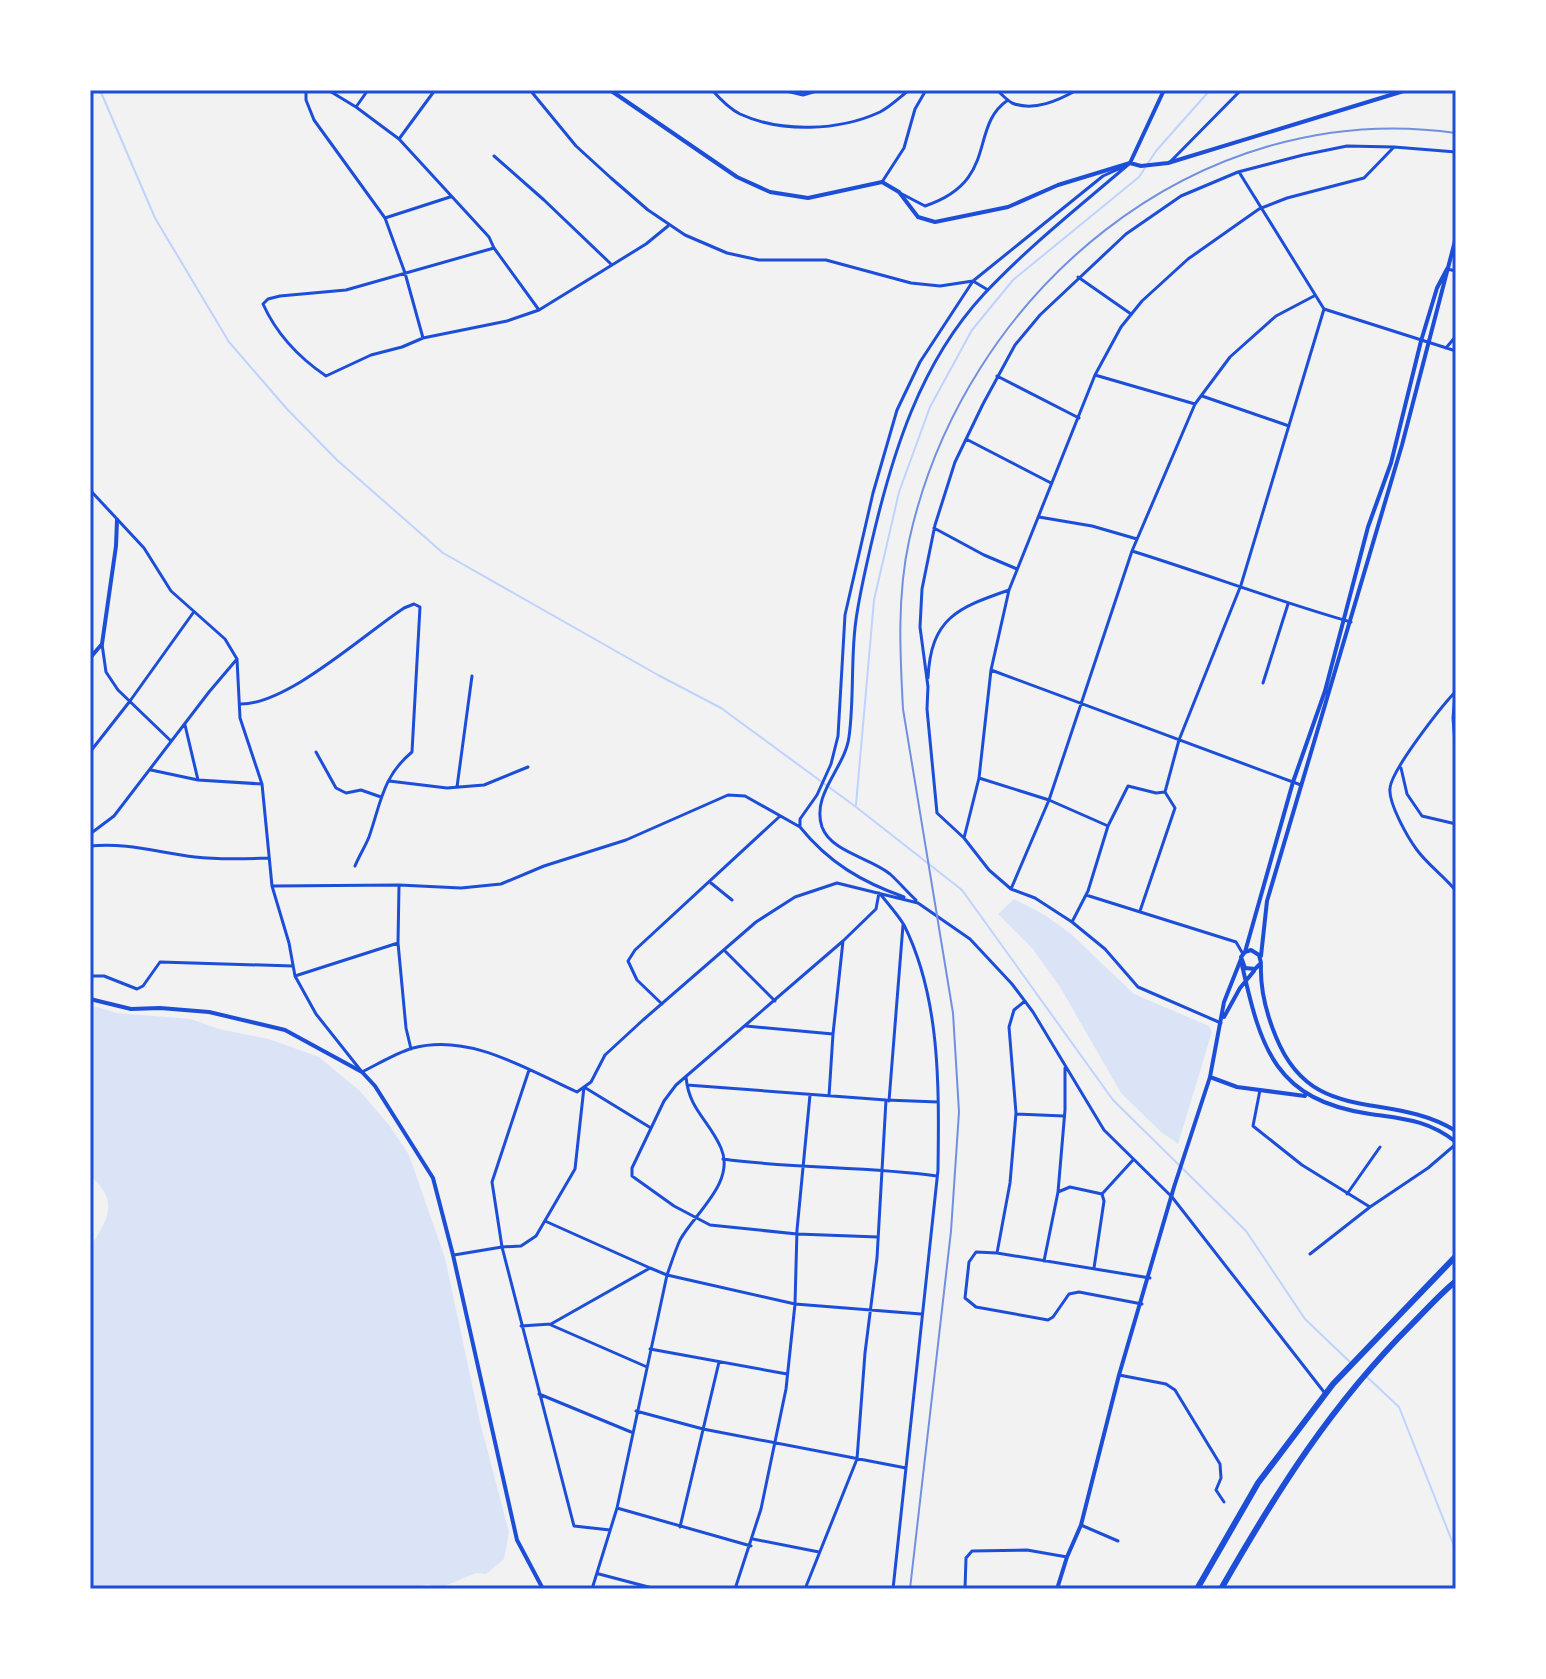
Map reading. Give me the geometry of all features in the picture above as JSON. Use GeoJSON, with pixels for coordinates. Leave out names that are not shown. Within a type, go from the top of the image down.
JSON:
{"type":"FeatureCollection","features":[{"type":"Feature","properties":{"kind":"highway"},"geometry":{"type":"LineString","coordinates":[[1197,1589],[1258,1483],[1333,1384],[1456,1256]]}},
{"type":"Feature","properties":{"kind":"highway"},"geometry":{"type":"LineString","coordinates":[[1221,1589],[1275,1494],[1348,1394],[1456,1281]]}},
{"type":"Feature","properties":{"kind":"street"},"geometry":{"type":"LineString","coordinates":[[306,90],[306,100],[314,120],[385,218],[405,273],[423,338]]}},
{"type":"Feature","properties":{"kind":"street"},"geometry":{"type":"LineString","coordinates":[[328,90],[399,139],[489,237],[539,310]]}},
{"type":"Feature","properties":{"kind":"street"},"geometry":{"type":"LineString","coordinates":[[356,107],[368,90]]}},
{"type":"Feature","properties":{"kind":"street"},"geometry":{"type":"LineString","coordinates":[[399,139],[435,90]]}},
{"type":"Feature","properties":{"kind":"street"},"geometry":{"type":"LineString","coordinates":[[530,90],[576,146],[620,186],[669,226],[727,253],[759,260],[826,260],[911,283],[940,286],[973,281],[988,290]]}},
{"type":"Feature","properties":{"kind":"street"},"geometry":{"type":"LineString","coordinates":[[610,90],[737,177],[770,192],[808,198],[882,182],[925,206],[944,199],[971,178],[997,107],[1008,100]]}},
{"type":"Feature","properties":{"kind":"street"},"geometry":{"type":"LineString","coordinates":[[712,90],[738,113],[769,124],[801,127],[849,123],[882,112],[909,90]]}},
{"type":"Feature","properties":{"kind":"street"},"geometry":{"type":"LineString","coordinates":[[782,90],[803,95],[820,90]]}},
{"type":"Feature","properties":{"kind":"street"},"geometry":{"type":"LineString","coordinates":[[882,182],[904,148],[915,109],[926,90]]}},
{"type":"Feature","properties":{"kind":"street"},"geometry":{"type":"LineString","coordinates":[[997,90],[1014,104],[1054,103],[1077,90]]}},
{"type":"Feature","properties":{"kind":"street"},"geometry":{"type":"LineString","coordinates":[[1164,90],[1130,163],[988,290],[965,317],[914,401],[894,454],[861,588],[854,628],[849,739],[819,810],[821,824],[832,841],[889,873],[918,903],[970,939],[1025,1001],[1104,1130],[1172,1197],[1326,1394]]}},
{"type":"Feature","properties":{"kind":"street"},"geometry":{"type":"LineString","coordinates":[[1165,164],[1241,90]]}},
{"type":"Feature","properties":{"kind":"street"},"geometry":{"type":"LineString","coordinates":[[899,192],[918,217],[935,222],[1008,207],[1058,185],[1130,163],[1141,166],[1165,164],[1407,90]]}},
{"type":"Feature","properties":{"kind":"street"},"geometry":{"type":"LineString","coordinates":[[928,687],[920,627],[922,589],[934,528],[955,462],[1015,345],[1078,277],[1126,234],[1170,204],[1238,172],[1347,146],[1456,152]]}},
{"type":"Feature","properties":{"kind":"street"},"geometry":{"type":"LineString","coordinates":[[964,838],[979,778],[991,670],[1009,590],[1095,375],[1121,327],[1188,259],[1259,209],[1287,198],[1364,178],[1394,147]]}},
{"type":"Feature","properties":{"kind":"street"},"geometry":{"type":"LineString","coordinates":[[494,156],[612,265]]}},
{"type":"Feature","properties":{"kind":"street"},"geometry":{"type":"LineString","coordinates":[[800,827],[800,819],[817,795],[831,764],[838,736],[845,615],[885,446],[897,410],[920,362],[973,281],[1103,176],[1130,163]]}},
{"type":"Feature","properties":{"kind":"street"},"geometry":{"type":"LineString","coordinates":[[1238,172],[1324,309],[1456,351]]}},
{"type":"Feature","properties":{"kind":"street"},"geometry":{"type":"LineString","coordinates":[[385,218],[450,197]]}},
{"type":"Feature","properties":{"kind":"street"},"geometry":{"type":"LineString","coordinates":[[494,248],[346,290],[280,296],[263,304],[273,324],[293,350],[326,376],[371,355],[423,338],[507,321],[539,310],[646,244],[669,226]]}},
{"type":"Feature","properties":{"kind":"street"},"geometry":{"type":"LineString","coordinates":[[1456,237],[1378,530],[1267,901],[1260,988],[1267,1016],[1284,1058],[1299,1078],[1324,1094],[1355,1104],[1423,1114],[1456,1131]]}},
{"type":"Feature","properties":{"kind":"street"},"geometry":{"type":"LineString","coordinates":[[1447,269],[1456,271]]}},
{"type":"Feature","properties":{"kind":"street"},"geometry":{"type":"LineString","coordinates":[[1057,1589],[1081,1525],[1119,1375],[1210,1077],[1224,1002],[1242,957],[1293,782],[1325,691],[1368,527],[1391,463],[1421,341],[1437,288],[1447,269]]}},
{"type":"Feature","properties":{"kind":"street"},"geometry":{"type":"LineString","coordinates":[[1078,277],[1131,314]]}},
{"type":"Feature","properties":{"kind":"street"},"geometry":{"type":"LineString","coordinates":[[1011,889],[1049,800],[1132,551],[1195,404],[1230,357],[1276,316],[1314,296]]}},
{"type":"Feature","properties":{"kind":"street"},"geometry":{"type":"LineString","coordinates":[[1140,911],[1175,808],[1165,792],[1179,740],[1241,585],[1324,309]]}},
{"type":"Feature","properties":{"kind":"street"},"geometry":{"type":"LineString","coordinates":[[1446,348],[1456,336]]}},
{"type":"Feature","properties":{"kind":"street"},"geometry":{"type":"LineString","coordinates":[[1095,375],[1195,404]]}},
{"type":"Feature","properties":{"kind":"street"},"geometry":{"type":"LineString","coordinates":[[997,376],[1079,418]]}},
{"type":"Feature","properties":{"kind":"street"},"geometry":{"type":"LineString","coordinates":[[1202,396],[1290,427]]}},
{"type":"Feature","properties":{"kind":"street"},"geometry":{"type":"LineString","coordinates":[[966,439],[1051,483]]}},
{"type":"Feature","properties":{"kind":"street"},"geometry":{"type":"LineString","coordinates":[[90,490],[144,548],[171,591],[225,639],[237,659],[240,718],[262,784],[272,886],[295,976],[316,1014],[375,1086],[433,1178],[517,1540],[543,1589]]}},
{"type":"Feature","properties":{"kind":"street"},"geometry":{"type":"LineString","coordinates":[[1039,517],[1092,526],[1137,539]]}},
{"type":"Feature","properties":{"kind":"street"},"geometry":{"type":"LineString","coordinates":[[117,520],[102,644],[106,672],[130,701],[171,741]]}},
{"type":"Feature","properties":{"kind":"street"},"geometry":{"type":"LineString","coordinates":[[1368,527],[1378,530]]}},
{"type":"Feature","properties":{"kind":"street"},"geometry":{"type":"LineString","coordinates":[[934,528],[984,555],[1019,569]]}},
{"type":"Feature","properties":{"kind":"street"},"geometry":{"type":"LineString","coordinates":[[1132,551],[1351,622]]}},
{"type":"Feature","properties":{"kind":"street"},"geometry":{"type":"LineString","coordinates":[[1009,590],[977,601],[950,617],[932,646],[927,709],[937,813],[964,838],[989,870],[1011,889],[1035,898],[1072,922],[1105,949],[1138,987],[1221,1023]]}},
{"type":"Feature","properties":{"kind":"street"},"geometry":{"type":"LineString","coordinates":[[1263,683],[1288,604]]}},
{"type":"Feature","properties":{"kind":"street"},"geometry":{"type":"LineString","coordinates":[[239,704],[256,704],[283,692],[404,608],[417,605],[420,612],[413,688],[412,752],[399,763],[389,781],[355,866]]}},
{"type":"Feature","properties":{"kind":"street"},"geometry":{"type":"LineString","coordinates":[[90,752],[193,613]]}},
{"type":"Feature","properties":{"kind":"street"},"geometry":{"type":"LineString","coordinates":[[90,658],[102,644]]}},
{"type":"Feature","properties":{"kind":"street"},"geometry":{"type":"LineString","coordinates":[[90,834],[114,816],[237,659]]}},
{"type":"Feature","properties":{"kind":"street"},"geometry":{"type":"LineString","coordinates":[[991,670],[1301,785]]}},
{"type":"Feature","properties":{"kind":"street"},"geometry":{"type":"LineString","coordinates":[[457,787],[472,676]]}},
{"type":"Feature","properties":{"kind":"street"},"geometry":{"type":"LineString","coordinates":[[1455,692],[1456,757]]}},
{"type":"Feature","properties":{"kind":"street"},"geometry":{"type":"LineString","coordinates":[[1455,692],[1422,737],[1404,755],[1390,788],[1396,813],[1418,851],[1456,891]]}},
{"type":"Feature","properties":{"kind":"street"},"geometry":{"type":"LineString","coordinates":[[185,724],[198,780]]}},
{"type":"Feature","properties":{"kind":"street"},"geometry":{"type":"LineString","coordinates":[[316,752],[336,788],[346,793],[361,790],[381,797]]}},
{"type":"Feature","properties":{"kind":"street"},"geometry":{"type":"LineString","coordinates":[[1400,766],[1407,794],[1422,816],[1456,824]]}},
{"type":"Feature","properties":{"kind":"street"},"geometry":{"type":"LineString","coordinates":[[389,781],[425,787],[484,785],[528,767]]}},
{"type":"Feature","properties":{"kind":"street"},"geometry":{"type":"LineString","coordinates":[[150,770],[198,780],[262,784]]}},
{"type":"Feature","properties":{"kind":"street"},"geometry":{"type":"LineString","coordinates":[[979,778],[1049,800],[1108,826]]}},
{"type":"Feature","properties":{"kind":"street"},"geometry":{"type":"LineString","coordinates":[[1072,922],[1086,895],[1108,826],[1128,786],[1156,793],[1165,792]]}},
{"type":"Feature","properties":{"kind":"street"},"geometry":{"type":"LineString","coordinates":[[272,886],[461,888],[501,884],[544,866],[626,840],[728,795],[745,796],[800,827],[827,856],[867,884],[918,903]]}},
{"type":"Feature","properties":{"kind":"street"},"geometry":{"type":"LineString","coordinates":[[662,1004],[637,980],[628,961],[635,950],[781,816]]}},
{"type":"Feature","properties":{"kind":"street"},"geometry":{"type":"LineString","coordinates":[[90,826],[96,830]]}},
{"type":"Feature","properties":{"kind":"street"},"geometry":{"type":"LineString","coordinates":[[90,846],[133,846],[193,857],[232,860],[269,858]]}},
{"type":"Feature","properties":{"kind":"street"},"geometry":{"type":"LineString","coordinates":[[1447,879],[1456,878]]}},
{"type":"Feature","properties":{"kind":"street"},"geometry":{"type":"LineString","coordinates":[[711,883],[732,900]]}},
{"type":"Feature","properties":{"kind":"street"},"geometry":{"type":"LineString","coordinates":[[362,1072],[411,1049],[446,1044],[483,1051],[577,1092],[591,1082],[605,1055],[662,1004],[756,922],[795,897],[837,883],[918,903]]}},
{"type":"Feature","properties":{"kind":"street"},"geometry":{"type":"LineString","coordinates":[[399,885],[398,943],[406,1028],[411,1049]]}},
{"type":"Feature","properties":{"kind":"street"},"geometry":{"type":"LineString","coordinates":[[879,893],[903,924],[921,970],[930,1009],[938,1102],[937,1176],[893,1589]]}},
{"type":"Feature","properties":{"kind":"street"},"geometry":{"type":"LineString","coordinates":[[878,1237],[797,1234],[710,1225],[632,1176],[632,1168],[664,1101],[686,1077],[843,941],[876,909],[879,893]]}},
{"type":"Feature","properties":{"kind":"street"},"geometry":{"type":"LineString","coordinates":[[1086,895],[1236,942],[1248,970],[1255,969]]}},
{"type":"Feature","properties":{"kind":"street"},"geometry":{"type":"LineString","coordinates":[[805,1589],[857,1459],[903,924]]}},
{"type":"Feature","properties":{"kind":"street"},"geometry":{"type":"LineString","coordinates":[[829,1096],[843,941]]}},
{"type":"Feature","properties":{"kind":"street"},"geometry":{"type":"LineString","coordinates":[[295,976],[398,943]]}},
{"type":"Feature","properties":{"kind":"street"},"geometry":{"type":"LineString","coordinates":[[724,950],[775,1001]]}},
{"type":"Feature","properties":{"kind":"street"},"geometry":{"type":"LineString","coordinates":[[1242,957],[1255,951],[1261,960]]}},
{"type":"Feature","properties":{"kind":"street"},"geometry":{"type":"LineString","coordinates":[[1242,957],[1245,981],[1266,1048],[1287,1080],[1307,1096]]}},
{"type":"Feature","properties":{"kind":"street"},"geometry":{"type":"LineString","coordinates":[[1221,1023],[1261,960]]}},
{"type":"Feature","properties":{"kind":"street"},"geometry":{"type":"LineString","coordinates":[[90,976],[104,976],[137,989],[143,986],[160,962],[293,966]]}},
{"type":"Feature","properties":{"kind":"street"},"geometry":{"type":"LineString","coordinates":[[90,999],[131,1009],[209,1012],[285,1030],[362,1072]]}},
{"type":"Feature","properties":{"kind":"street"},"geometry":{"type":"LineString","coordinates":[[997,1253],[1010,1183],[1016,1114],[1009,1027],[1014,1010],[1025,1001]]}},
{"type":"Feature","properties":{"kind":"street"},"geometry":{"type":"LineString","coordinates":[[746,1026],[833,1034]]}},
{"type":"Feature","properties":{"kind":"street"},"geometry":{"type":"LineString","coordinates":[[1044,1261],[1058,1192],[1065,1065]]}},
{"type":"Feature","properties":{"kind":"street"},"geometry":{"type":"LineString","coordinates":[[529,1070],[492,1182],[502,1247],[574,1526],[610,1530]]}},
{"type":"Feature","properties":{"kind":"street"},"geometry":{"type":"LineString","coordinates":[[592,1589],[617,1508],[667,1275],[681,1239],[720,1181],[723,1159],[720,1145],[693,1106],[686,1077]]}},
{"type":"Feature","properties":{"kind":"street"},"geometry":{"type":"LineString","coordinates":[[1210,1077],[1237,1087],[1307,1096],[1334,1107],[1418,1121],[1456,1143],[1428,1168],[1370,1207],[1310,1254]]}},
{"type":"Feature","properties":{"kind":"street"},"geometry":{"type":"LineString","coordinates":[[687,1085],[938,1102]]}},
{"type":"Feature","properties":{"kind":"street"},"geometry":{"type":"LineString","coordinates":[[584,1087],[652,1128]]}},
{"type":"Feature","properties":{"kind":"street"},"geometry":{"type":"LineString","coordinates":[[453,1255],[521,1246],[536,1236],[575,1169],[584,1087]]}},
{"type":"Feature","properties":{"kind":"street"},"geometry":{"type":"LineString","coordinates":[[1260,1090],[1253,1126],[1302,1165],[1370,1207]]}},
{"type":"Feature","properties":{"kind":"street"},"geometry":{"type":"LineString","coordinates":[[735,1589],[753,1539],[787,1374],[810,1095]]}},
{"type":"Feature","properties":{"kind":"street"},"geometry":{"type":"LineString","coordinates":[[1016,1114],[1064,1116]]}},
{"type":"Feature","properties":{"kind":"street"},"geometry":{"type":"LineString","coordinates":[[1347,1194],[1380,1147]]}},
{"type":"Feature","properties":{"kind":"street"},"geometry":{"type":"LineString","coordinates":[[723,1159],[883,1169],[937,1176]]}},
{"type":"Feature","properties":{"kind":"street"},"geometry":{"type":"LineString","coordinates":[[1102,1194],[1133,1160]]}},
{"type":"Feature","properties":{"kind":"street"},"geometry":{"type":"LineString","coordinates":[[1058,1192],[1070,1187],[1102,1194]]}},
{"type":"Feature","properties":{"kind":"street"},"geometry":{"type":"LineString","coordinates":[[1094,1268],[1104,1201],[1102,1194]]}},
{"type":"Feature","properties":{"kind":"street"},"geometry":{"type":"LineString","coordinates":[[545,1221],[667,1275],[795,1304],[922,1314]]}},
{"type":"Feature","properties":{"kind":"street"},"geometry":{"type":"LineString","coordinates":[[1142,1304],[1079,1292],[1069,1294],[1048,1320],[971,1306],[965,1298],[965,1290],[971,1257],[980,1251],[1150,1278]]}},
{"type":"Feature","properties":{"kind":"street"},"geometry":{"type":"LineString","coordinates":[[521,1326],[551,1324],[650,1268]]}},
{"type":"Feature","properties":{"kind":"street"},"geometry":{"type":"LineString","coordinates":[[551,1324],[647,1367]]}},
{"type":"Feature","properties":{"kind":"street"},"geometry":{"type":"LineString","coordinates":[[650,1349],[787,1374]]}},
{"type":"Feature","properties":{"kind":"street"},"geometry":{"type":"LineString","coordinates":[[680,1527],[719,1362]]}},
{"type":"Feature","properties":{"kind":"street"},"geometry":{"type":"LineString","coordinates":[[1119,1375],[1166,1384],[1175,1390],[1220,1464],[1221,1478],[1216,1490],[1224,1502]]}},
{"type":"Feature","properties":{"kind":"street"},"geometry":{"type":"LineString","coordinates":[[539,1394],[631,1432]]}},
{"type":"Feature","properties":{"kind":"street"},"geometry":{"type":"LineString","coordinates":[[636,1411],[703,1429],[906,1468]]}},
{"type":"Feature","properties":{"kind":"street"},"geometry":{"type":"LineString","coordinates":[[617,1508],[751,1546]]}},
{"type":"Feature","properties":{"kind":"street"},"geometry":{"type":"LineString","coordinates":[[1081,1525],[1118,1541]]}},
{"type":"Feature","properties":{"kind":"street"},"geometry":{"type":"LineString","coordinates":[[753,1539],[819,1552]]}},
{"type":"Feature","properties":{"kind":"street"},"geometry":{"type":"LineString","coordinates":[[965,1589],[966,1558],[972,1551],[1027,1550],[1067,1557]]}},
{"type":"Feature","properties":{"kind":"street"},"geometry":{"type":"LineString","coordinates":[[599,1574],[656,1589]]}},
{"type":"Feature","properties":{"kind":"shaded area"},"geometry":{"type":"Polygon","coordinates":[[[1014,899],[1045,915],[1071,934],[1134,994],[1209,1026],[1212,1032],[1178,1144],[1121,1093],[1060,987],[1032,948],[998,914],[1014,899]]]}},
{"type":"Feature","properties":{"kind":"shaded area"},"geometry":{"type":"Polygon","coordinates":[[[90,1005],[117,1013],[191,1019],[219,1029],[269,1039],[319,1057],[360,1091],[389,1125],[409,1155],[445,1258],[481,1426],[509,1532],[504,1559],[486,1574],[476,1573],[440,1588],[427,1584],[410,1589],[90,1589],[90,1247],[106,1219],[108,1202],[90,1176],[90,1005]]]}},
{"type":"Feature","properties":{"kind":"waterway"},"geometry":{"type":"LineString","coordinates":[[100,90],[155,218],[229,342],[287,409],[337,460],[443,553],[721,708],[962,890],[1113,1100],[1246,1231],[1305,1319],[1350,1362]]}},
{"type":"Feature","properties":{"kind":"waterway"},"geometry":{"type":"LineString","coordinates":[[856,805],[874,600],[899,492],[930,407],[972,330],[1013,280],[1139,177],[1156,151],[1210,90]]}},
{"type":"Feature","properties":{"kind":"waterway"},"geometry":{"type":"LineString","coordinates":[[1367,1377],[1399,1407],[1456,1551]]}},
{"type":"Feature","properties":{"kind":"railway"},"geometry":{"type":"LineString","coordinates":[[910,1589],[951,1231],[959,1112],[953,1013],[903,709],[901,667],[900,625],[905,562],[937,451],[981,367],[1037,293],[1105,230],[1183,180],[1268,146],[1360,130],[1456,133]]}}]}
